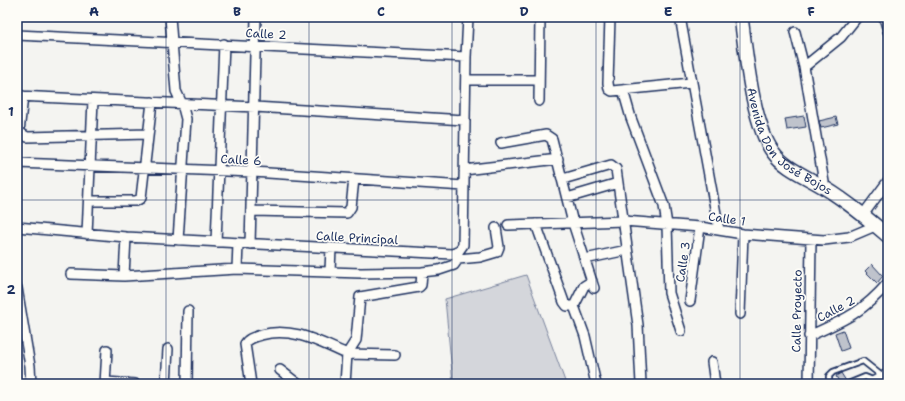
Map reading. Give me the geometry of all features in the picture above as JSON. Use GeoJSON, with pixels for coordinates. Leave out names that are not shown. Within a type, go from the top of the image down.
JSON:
{"type":"FeatureCollection","features":[{"type":"Feature","properties":{"kind":"street"},"geometry":{"type":"LineString","coordinates":[[170,17],[176,91],[182,104],[186,119],[178,240]]}},
{"type":"Feature","properties":{"kind":"street"},"geometry":{"type":"LineString","coordinates":[[250,244],[257,45],[256,17]]}},
{"type":"Feature","properties":{"kind":"street"},"geometry":{"type":"LineString","coordinates":[[71,274],[124,276],[237,269],[422,272],[447,268],[454,264],[463,245],[464,120],[468,17]]}},
{"type":"Feature","properties":{"kind":"street"},"geometry":{"type":"LineString","coordinates":[[539,101],[538,80],[540,17]]}},
{"type":"Feature","properties":{"kind":"street"},"geometry":{"type":"LineString","coordinates":[[610,17],[609,89],[612,92],[691,83]]}},
{"type":"Feature","properties":{"kind":"street"},"geometry":{"type":"LineString","coordinates":[[680,17],[719,230]]}},
{"type":"Feature","properties":{"kind":"street","name":"Avenida Don José Bojos"},"geometry":{"type":"LineString","coordinates":[[741,17],[761,131],[774,153],[796,172],[825,188],[863,215],[888,236]]}},
{"type":"Feature","properties":{"kind":"street"},"geometry":{"type":"LineString","coordinates":[[804,67],[841,37],[857,17]]}},
{"type":"Feature","properties":{"kind":"street"},"geometry":{"type":"LineString","coordinates":[[884,17],[888,31]]}},
{"type":"Feature","properties":{"kind":"street"},"geometry":{"type":"LineString","coordinates":[[795,32],[804,67],[825,188]]}},
{"type":"Feature","properties":{"kind":"street","name":"Calle 2"},"geometry":{"type":"LineString","coordinates":[[17,35],[257,45],[466,57]]}},
{"type":"Feature","properties":{"kind":"street"},"geometry":{"type":"LineString","coordinates":[[216,242],[224,44]]}},
{"type":"Feature","properties":{"kind":"street"},"geometry":{"type":"LineString","coordinates":[[466,80],[538,80]]}},
{"type":"Feature","properties":{"kind":"street"},"geometry":{"type":"LineString","coordinates":[[624,90],[631,118],[663,202],[667,224],[669,293],[681,331]]}},
{"type":"Feature","properties":{"kind":"street"},"geometry":{"type":"LineString","coordinates":[[148,134],[27,137],[21,135],[19,132],[20,96],[255,107],[464,120]]}},
{"type":"Feature","properties":{"kind":"street"},"geometry":{"type":"LineString","coordinates":[[87,234],[93,100]]}},
{"type":"Feature","properties":{"kind":"street"},"geometry":{"type":"LineString","coordinates":[[89,201],[138,200],[143,191],[152,102]]}},
{"type":"Feature","properties":{"kind":"street"},"geometry":{"type":"LineString","coordinates":[[501,143],[549,136],[552,140],[573,223],[593,284],[584,286],[574,306],[585,336],[596,384]]}},
{"type":"Feature","properties":{"kind":"street"},"geometry":{"type":"LineString","coordinates":[[464,170],[558,159]]}},
{"type":"Feature","properties":{"kind":"street","name":"Calle 6"},"geometry":{"type":"LineString","coordinates":[[17,163],[253,172],[464,186]]}},
{"type":"Feature","properties":{"kind":"street"},"geometry":{"type":"LineString","coordinates":[[563,179],[610,165],[616,169],[638,325],[641,384]]}},
{"type":"Feature","properties":{"kind":"street"},"geometry":{"type":"LineString","coordinates":[[252,211],[346,212],[351,207],[354,179]]}},
{"type":"Feature","properties":{"kind":"street"},"geometry":{"type":"LineString","coordinates":[[863,215],[888,181]]}},
{"type":"Feature","properties":{"kind":"street"},"geometry":{"type":"LineString","coordinates":[[567,198],[618,183]]}},
{"type":"Feature","properties":{"kind":"street","name":"Calle 1"},"geometry":{"type":"LineString","coordinates":[[508,225],[624,221],[667,224],[743,234],[811,239],[836,239],[848,237],[875,226]]}},
{"type":"Feature","properties":{"kind":"street"},"geometry":{"type":"LineString","coordinates":[[536,224],[564,302],[568,306],[574,306]]}},
{"type":"Feature","properties":{"kind":"street"},"geometry":{"type":"LineString","coordinates":[[17,227],[17,232]]}},
{"type":"Feature","properties":{"kind":"street","name":"Calle Principal"},"geometry":{"type":"LineString","coordinates":[[17,227],[126,237],[452,254],[458,256],[480,257],[497,252],[499,247],[496,228]]}},
{"type":"Feature","properties":{"kind":"street","name":"Calle 3"},"geometry":{"type":"LineString","coordinates":[[690,301],[700,228]]}},
{"type":"Feature","properties":{"kind":"street"},"geometry":{"type":"LineString","coordinates":[[740,314],[743,234]]}},
{"type":"Feature","properties":{"kind":"street"},"geometry":{"type":"LineString","coordinates":[[124,276],[126,237]]}},
{"type":"Feature","properties":{"kind":"street","name":"Calle Proyecto"},"geometry":{"type":"LineString","coordinates":[[809,384],[811,239]]}},
{"type":"Feature","properties":{"kind":"street"},"geometry":{"type":"LineString","coordinates":[[237,269],[238,244]]}},
{"type":"Feature","properties":{"kind":"street"},"geometry":{"type":"LineString","coordinates":[[330,271],[332,248]]}},
{"type":"Feature","properties":{"kind":"street"},"geometry":{"type":"LineString","coordinates":[[585,259],[627,250]]}},
{"type":"Feature","properties":{"kind":"street"},"geometry":{"type":"LineString","coordinates":[[345,384],[347,354],[356,340],[360,297],[419,287],[421,285],[422,272]]}},
{"type":"Feature","properties":{"kind":"street","name":"Calle 2"},"geometry":{"type":"LineString","coordinates":[[809,336],[859,312],[872,301],[888,283]]}},
{"type":"Feature","properties":{"kind":"street"},"geometry":{"type":"LineString","coordinates":[[17,288],[30,366],[31,384]]}},
{"type":"Feature","properties":{"kind":"street"},"geometry":{"type":"LineString","coordinates":[[187,384],[188,311]]}},
{"type":"Feature","properties":{"kind":"street"},"geometry":{"type":"LineString","coordinates":[[251,384],[245,344],[251,338],[275,331],[295,333],[347,354],[395,356]]}},
{"type":"Feature","properties":{"kind":"street"},"geometry":{"type":"LineString","coordinates":[[166,384],[168,349]]}},
{"type":"Feature","properties":{"kind":"street"},"geometry":{"type":"LineString","coordinates":[[107,350],[105,383],[135,384]]}},
{"type":"Feature","properties":{"kind":"street"},"geometry":{"type":"LineString","coordinates":[[712,362],[715,384]]}},
{"type":"Feature","properties":{"kind":"street"},"geometry":{"type":"LineString","coordinates":[[280,370],[298,384]]}},
{"type":"Feature","properties":{"kind":"lane"},"geometry":{"type":"LineString","coordinates":[[829,384],[829,376],[833,372],[863,361],[881,380]]}},
{"type":"Feature","properties":{"kind":"lane"},"geometry":{"type":"LineString","coordinates":[[848,384],[865,377],[881,380]]}},
{"type":"Feature","properties":{"kind":"shaded area"},"geometry":{"type":"Polygon","coordinates":[[[526,275],[566,384],[453,384],[445,299],[526,275]]]}},
{"type":"Feature","properties":{"kind":"building"},"geometry":{"type":"Polygon","coordinates":[[[804,116],[806,127],[787,130],[785,119],[804,116]]]}},
{"type":"Feature","properties":{"kind":"building"},"geometry":{"type":"Polygon","coordinates":[[[836,117],[838,124],[821,128],[819,121],[836,117]]]}},
{"type":"Feature","properties":{"kind":"building"},"geometry":{"type":"Polygon","coordinates":[[[872,264],[883,276],[877,283],[865,271],[872,264]]]}},
{"type":"Feature","properties":{"kind":"building"},"geometry":{"type":"Polygon","coordinates":[[[843,330],[849,348],[841,351],[835,333],[843,330]]]}},
{"type":"Feature","properties":{"kind":"building"},"geometry":{"type":"Polygon","coordinates":[[[841,373],[846,381],[844,384],[840,384],[836,376],[841,373]]]}}]}
